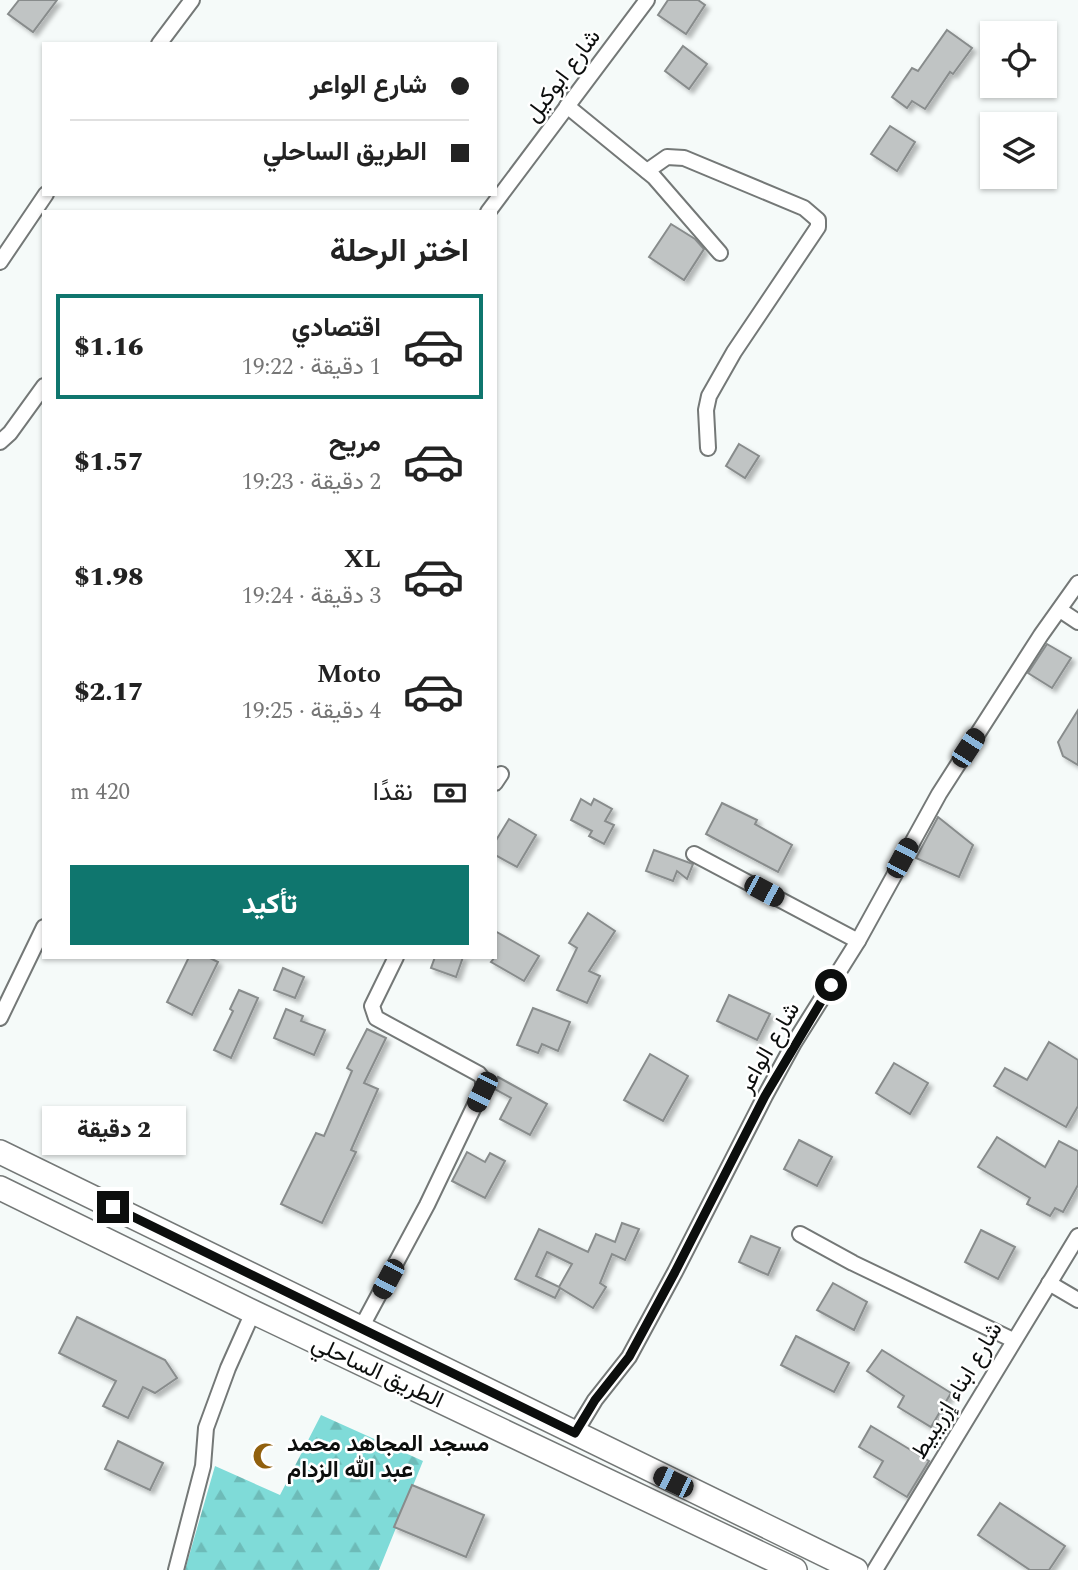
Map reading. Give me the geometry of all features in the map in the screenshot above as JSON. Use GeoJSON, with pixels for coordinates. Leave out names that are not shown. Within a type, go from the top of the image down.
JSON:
{"type":"FeatureCollection","features":[{"type":"Feature","properties":{"kind":"highway","name":"الطريق الساحلي"},"geometry":{"type":"LineString","coordinates":[[0,1152],[856,1570]]}},
{"type":"Feature","properties":{"kind":"highway","name":"الطريق الساحلي"},"geometry":{"type":"LineString","coordinates":[[0,1188],[253,1312],[795,1570]]}},
{"type":"Feature","properties":{"kind":"street"},"geometry":{"type":"LineString","coordinates":[[160,42],[192,0]]}},
{"type":"Feature","properties":{"kind":"street","name":"شارع ابوكيل"},"geometry":{"type":"LineString","coordinates":[[489,210],[647,0]]}},
{"type":"Feature","properties":{"kind":"street"},"geometry":{"type":"LineString","coordinates":[[567,106],[647,171],[720,253]]}},
{"type":"Feature","properties":{"kind":"street"},"geometry":{"type":"LineString","coordinates":[[647,171],[667,157],[684,158],[804,208],[818,220],[818,227],[734,352],[709,396],[706,410],[708,449]]}},
{"type":"Feature","properties":{"kind":"street"},"geometry":{"type":"LineString","coordinates":[[0,262],[45,196]]}},
{"type":"Feature","properties":{"kind":"street"},"geometry":{"type":"LineString","coordinates":[[0,442],[10,433],[42,389]]}},
{"type":"Feature","properties":{"kind":"street","name":"شارع الواعر"},"geometry":{"type":"LineString","coordinates":[[575,1433],[595,1400],[629,1357],[794,1043],[858,941],[939,794],[1041,635],[1078,583]]}},
{"type":"Feature","properties":{"kind":"street"},"geometry":{"type":"LineString","coordinates":[[1060,610],[1078,622]]}},
{"type":"Feature","properties":{"kind":"street"},"geometry":{"type":"LineString","coordinates":[[694,854],[858,941]]}},
{"type":"Feature","properties":{"kind":"street"},"geometry":{"type":"LineString","coordinates":[[0,1018],[42,931]]}},
{"type":"Feature","properties":{"kind":"street"},"geometry":{"type":"LineString","coordinates":[[361,1328],[427,1205],[484,1086],[479,1074],[376,1018],[372,1006],[395,959]]}},
{"type":"Feature","properties":{"kind":"street"},"geometry":{"type":"LineString","coordinates":[[800,1234],[853,1263],[1013,1340]]}},
{"type":"Feature","properties":{"kind":"street","name":"شارع ابناء إزريبيط"},"geometry":{"type":"LineString","coordinates":[[875,1570],[1078,1236]]}},
{"type":"Feature","properties":{"kind":"street"},"geometry":{"type":"LineString","coordinates":[[1049,1283],[1078,1300]]}},
{"type":"Feature","properties":{"kind":"street"},"geometry":{"type":"LineString","coordinates":[[176,1570],[203,1466],[206,1428],[228,1368],[253,1312]]}},
{"type":"Feature","properties":{"kind":"green space"},"geometry":{"type":"Polygon","coordinates":[[[321,1415],[423,1461],[379,1570],[185,1570],[215,1466],[280,1495],[321,1415]]]}},
{"type":"Feature","properties":{"kind":"building"},"geometry":{"type":"Polygon","coordinates":[[[19,0],[57,0],[33,32],[8,14],[19,0]]]}},
{"type":"Feature","properties":{"kind":"building"},"geometry":{"type":"Polygon","coordinates":[[[668,0],[698,0],[705,5],[686,34],[658,15],[668,0]]]}},
{"type":"Feature","properties":{"kind":"building"},"geometry":{"type":"Polygon","coordinates":[[[947,30],[972,48],[953,74],[950,72],[925,109],[912,101],[907,108],[892,97],[912,68],[918,71],[947,30]]]}},
{"type":"Feature","properties":{"kind":"building"},"geometry":{"type":"Polygon","coordinates":[[[683,46],[707,64],[689,89],[665,71],[683,46]]]}},
{"type":"Feature","properties":{"kind":"building"},"geometry":{"type":"Polygon","coordinates":[[[890,126],[915,142],[897,171],[871,154],[890,126]]]}},
{"type":"Feature","properties":{"kind":"building"},"geometry":{"type":"Polygon","coordinates":[[[671,224],[695,239],[704,249],[684,280],[649,257],[671,224]]]}},
{"type":"Feature","properties":{"kind":"building"},"geometry":{"type":"Polygon","coordinates":[[[739,444],[759,456],[745,478],[726,466],[739,444]]]}},
{"type":"Feature","properties":{"kind":"building"},"geometry":{"type":"Polygon","coordinates":[[[1047,644],[1071,658],[1052,688],[1028,673],[1047,644]]]}},
{"type":"Feature","properties":{"kind":"building"},"geometry":{"type":"Polygon","coordinates":[[[1078,710],[1078,765],[1063,756],[1058,742],[1078,710]]]}},
{"type":"Feature","properties":{"kind":"building"},"geometry":{"type":"Polygon","coordinates":[[[581,799],[591,805],[594,799],[612,809],[605,821],[614,825],[604,844],[589,836],[592,831],[571,820],[581,799]]]}},
{"type":"Feature","properties":{"kind":"building"},"geometry":{"type":"Polygon","coordinates":[[[722,803],[757,820],[755,824],[792,845],[778,872],[706,834],[722,803]]]}},
{"type":"Feature","properties":{"kind":"building"},"geometry":{"type":"Polygon","coordinates":[[[938,817],[973,845],[959,877],[916,858],[938,817]]]}},
{"type":"Feature","properties":{"kind":"building"},"geometry":{"type":"Polygon","coordinates":[[[509,819],[536,835],[517,867],[497,856],[497,839],[509,819]]]}},
{"type":"Feature","properties":{"kind":"building"},"geometry":{"type":"Polygon","coordinates":[[[654,850],[693,864],[687,879],[677,871],[673,881],[646,871],[654,850]]]}},
{"type":"Feature","properties":{"kind":"building"},"geometry":{"type":"Polygon","coordinates":[[[588,913],[615,931],[589,971],[600,976],[587,1003],[557,990],[577,948],[569,943],[588,913]]]}},
{"type":"Feature","properties":{"kind":"building"},"geometry":{"type":"Polygon","coordinates":[[[497,932],[539,956],[524,981],[491,962],[497,959],[497,932]]]}},
{"type":"Feature","properties":{"kind":"building"},"geometry":{"type":"Polygon","coordinates":[[[188,959],[212,959],[218,962],[192,1015],[167,1002],[188,959]]]}},
{"type":"Feature","properties":{"kind":"building"},"geometry":{"type":"Polygon","coordinates":[[[434,959],[462,959],[456,977],[431,968],[434,959]]]}},
{"type":"Feature","properties":{"kind":"building"},"geometry":{"type":"Polygon","coordinates":[[[283,968],[304,977],[295,998],[274,990],[283,968]]]}},
{"type":"Feature","properties":{"kind":"building"},"geometry":{"type":"Polygon","coordinates":[[[239,990],[258,998],[231,1058],[214,1050],[233,1011],[230,1009],[239,990]]]}},
{"type":"Feature","properties":{"kind":"building"},"geometry":{"type":"Polygon","coordinates":[[[729,995],[770,1014],[757,1040],[717,1021],[729,995]]]}},
{"type":"Feature","properties":{"kind":"building"},"geometry":{"type":"Polygon","coordinates":[[[533,1008],[570,1022],[558,1051],[542,1044],[538,1053],[517,1045],[533,1008]]]}},
{"type":"Feature","properties":{"kind":"building"},"geometry":{"type":"Polygon","coordinates":[[[286,1009],[303,1016],[301,1021],[325,1030],[314,1055],[274,1038],[286,1009]]]}},
{"type":"Feature","properties":{"kind":"building"},"geometry":{"type":"Polygon","coordinates":[[[367,1029],[386,1038],[364,1083],[378,1089],[351,1150],[356,1152],[322,1223],[281,1204],[316,1133],[324,1136],[352,1071],[347,1068],[367,1029]]]}},
{"type":"Feature","properties":{"kind":"building"},"geometry":{"type":"Polygon","coordinates":[[[1049,1042],[1078,1060],[1078,1106],[1066,1127],[994,1086],[1005,1068],[1027,1080],[1049,1042]]]}},
{"type":"Feature","properties":{"kind":"building"},"geometry":{"type":"Polygon","coordinates":[[[650,1054],[688,1076],[663,1121],[624,1100],[650,1054]]]}},
{"type":"Feature","properties":{"kind":"building"},"geometry":{"type":"Polygon","coordinates":[[[894,1063],[928,1083],[910,1114],[876,1093],[894,1063]]]}},
{"type":"Feature","properties":{"kind":"building"},"geometry":{"type":"Polygon","coordinates":[[[498,1077],[547,1104],[530,1135],[500,1119],[511,1098],[493,1088],[498,1077]]]}},
{"type":"Feature","properties":{"kind":"building"},"geometry":{"type":"Polygon","coordinates":[[[997,1137],[1045,1167],[1059,1141],[1078,1151],[1078,1185],[1063,1212],[1055,1208],[1050,1216],[1027,1204],[1030,1198],[978,1167],[997,1137]]]}},
{"type":"Feature","properties":{"kind":"building"},"geometry":{"type":"Polygon","coordinates":[[[799,1140],[832,1157],[817,1186],[784,1169],[799,1140]]]}},
{"type":"Feature","properties":{"kind":"building"},"geometry":{"type":"Polygon","coordinates":[[[467,1152],[485,1162],[490,1153],[505,1161],[485,1198],[452,1181],[467,1152]]]}},
{"type":"Feature","properties":{"kind":"building"},"geometry":{"type":"Polygon","coordinates":[[[622,1223],[639,1229],[625,1260],[612,1254],[600,1283],[606,1287],[593,1308],[560,1288],[555,1298],[515,1279],[539,1229],[588,1252],[596,1234],[615,1242],[622,1223]],[[547,1252],[536,1276],[559,1287],[572,1264],[547,1252]]]}},
{"type":"Feature","properties":{"kind":"building"},"geometry":{"type":"Polygon","coordinates":[[[981,1230],[1015,1247],[998,1279],[965,1262],[981,1230]]]}},
{"type":"Feature","properties":{"kind":"building"},"geometry":{"type":"Polygon","coordinates":[[[751,1236],[780,1248],[768,1275],[739,1262],[751,1236]]]}},
{"type":"Feature","properties":{"kind":"building"},"geometry":{"type":"Polygon","coordinates":[[[833,1283],[867,1302],[854,1330],[817,1310],[833,1283]]]}},
{"type":"Feature","properties":{"kind":"building"},"geometry":{"type":"Polygon","coordinates":[[[77,1317],[165,1360],[177,1378],[155,1393],[143,1387],[128,1418],[103,1406],[116,1381],[59,1353],[77,1317]]]}},
{"type":"Feature","properties":{"kind":"building"},"geometry":{"type":"Polygon","coordinates":[[[796,1336],[849,1363],[834,1392],[781,1365],[796,1336]]]}},
{"type":"Feature","properties":{"kind":"building"},"geometry":{"type":"Polygon","coordinates":[[[882,1350],[951,1393],[931,1427],[898,1407],[904,1396],[867,1371],[882,1350]]]}},
{"type":"Feature","properties":{"kind":"building"},"geometry":{"type":"Polygon","coordinates":[[[871,1426],[929,1461],[907,1497],[874,1477],[883,1461],[859,1447],[871,1426]]]}},
{"type":"Feature","properties":{"kind":"building"},"geometry":{"type":"Polygon","coordinates":[[[118,1441],[163,1463],[150,1490],[105,1469],[118,1441]]]}},
{"type":"Feature","properties":{"kind":"building"},"geometry":{"type":"Polygon","coordinates":[[[412,1485],[484,1515],[466,1557],[394,1527],[412,1485]]]}},
{"type":"Feature","properties":{"kind":"building"},"geometry":{"type":"Polygon","coordinates":[[[1000,1503],[1065,1546],[1049,1570],[1030,1570],[978,1535],[1000,1503]]]}},
{"type":"Feature","properties":{"kind":"place","name":"مسجد المجاهد محمد عبد الله الزدام"},"geometry":{"type":"Point","coordinates":[266,1456]}},
{"type":"Feature","properties":{"kind":"route"},"geometry":{"type":"LineString","coordinates":[[113,1207],[575,1433],[595,1400],[629,1357],[765,1096],[794,1043],[831,985]]}}]}
